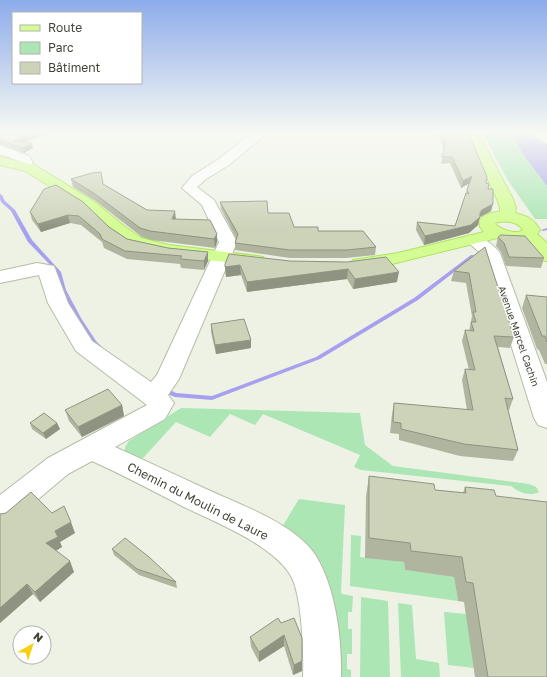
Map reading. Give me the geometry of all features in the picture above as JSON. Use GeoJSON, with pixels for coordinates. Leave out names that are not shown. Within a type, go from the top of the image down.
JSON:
{"type":"FeatureCollection","features":[{"type":"Feature","properties":{"kind":"main road"},"geometry":{"type":"LineString","coordinates":[[0,165],[25,173],[49,186],[65,192]]}},
{"type":"Feature","properties":{"kind":"main road"},"geometry":{"type":"LineString","coordinates":[[16,165],[30,168],[65,192],[91,206],[118,230],[135,242],[169,250],[270,262]]}},
{"type":"Feature","properties":{"kind":"main road"},"geometry":{"type":"LineString","coordinates":[[487,165],[508,208],[507,217]]}},
{"type":"Feature","properties":{"kind":"main road"},"geometry":{"type":"LineString","coordinates":[[346,265],[388,260],[528,235],[532,230],[528,224],[519,220],[507,217],[494,217],[487,221],[488,241]]}},
{"type":"Feature","properties":{"kind":"main road"},"geometry":{"type":"LineString","coordinates":[[528,235],[541,247],[547,256]]}},
{"type":"Feature","properties":{"kind":"street"},"geometry":{"type":"LineString","coordinates":[[0,513],[58,466],[156,412],[161,403],[160,388],[223,256],[228,242],[208,203],[189,188],[196,178],[219,165]]}},
{"type":"Feature","properties":{"kind":"street","name":"Avenue Marcel Cachin"},"geometry":{"type":"LineString","coordinates":[[488,241],[547,418]]}},
{"type":"Feature","properties":{"kind":"street"},"geometry":{"type":"LineString","coordinates":[[0,277],[37,269],[47,270],[58,302],[84,346],[125,378],[160,388]]}},
{"type":"Feature","properties":{"kind":"street","name":"Chemin du Moulin de Laure"},"geometry":{"type":"LineString","coordinates":[[92,448],[245,523],[275,540],[291,552],[304,568],[310,581],[320,631],[322,677]]}},
{"type":"Feature","properties":{"kind":"green space"},"geometry":{"type":"Polygon","coordinates":[[[499,165],[531,165],[547,186],[547,219],[535,219],[507,179],[499,165]]]}},
{"type":"Feature","properties":{"kind":"green space"},"geometry":{"type":"Polygon","coordinates":[[[181,408],[360,413],[365,445],[393,466],[529,484],[536,487],[539,492],[528,494],[511,486],[361,470],[354,467],[360,455],[263,414],[255,425],[230,414],[210,437],[176,422],[141,459],[125,451],[125,447],[129,441],[181,408]]]}},
{"type":"Feature","properties":{"kind":"green space"},"geometry":{"type":"Polygon","coordinates":[[[299,499],[345,505],[341,592],[342,594],[353,596],[352,612],[348,612],[348,629],[352,629],[352,654],[347,654],[347,669],[351,670],[351,677],[331,677],[282,527],[299,499]]]}},
{"type":"Feature","properties":{"kind":"green space"},"geometry":{"type":"Polygon","coordinates":[[[351,535],[361,536],[360,557],[404,562],[405,570],[454,577],[458,601],[350,586],[351,535]]]}},
{"type":"Feature","properties":{"kind":"green space"},"geometry":{"type":"Polygon","coordinates":[[[361,597],[388,601],[390,677],[360,677],[361,597]]]}},
{"type":"Feature","properties":{"kind":"green space"},"geometry":{"type":"Polygon","coordinates":[[[398,603],[412,605],[416,659],[439,663],[440,677],[401,677],[398,603]]]}},
{"type":"Feature","properties":{"kind":"green space"},"geometry":{"type":"Polygon","coordinates":[[[444,612],[467,614],[474,668],[448,665],[444,612]]]}},
{"type":"Feature","properties":{"kind":"shaded area"},"geometry":{"type":"Polygon","coordinates":[[[531,165],[547,165],[547,186],[531,165]]]}},
{"type":"Feature","properties":{"kind":"building"},"geometry":{"type":"Polygon","coordinates":[[[455,165],[482,165],[487,177],[486,183],[489,184],[488,189],[493,189],[493,204],[482,210],[480,217],[471,225],[425,236],[417,222],[455,226],[466,193],[469,194],[467,190],[472,176],[463,181],[455,165]]]}},
{"type":"Feature","properties":{"kind":"building"},"geometry":{"type":"Polygon","coordinates":[[[101,172],[103,184],[147,210],[175,211],[172,219],[210,220],[217,234],[214,239],[150,231],[140,228],[95,194],[71,179],[101,172]]]}},
{"type":"Feature","properties":{"kind":"building"},"geometry":{"type":"Polygon","coordinates":[[[56,185],[83,202],[109,227],[127,239],[168,248],[208,252],[204,261],[180,259],[182,256],[125,251],[102,239],[100,234],[79,216],[68,215],[38,224],[30,212],[44,189],[56,185]]]}},
{"type":"Feature","properties":{"kind":"building"},"geometry":{"type":"Polygon","coordinates":[[[267,201],[268,213],[289,213],[294,227],[318,227],[318,231],[363,231],[376,247],[347,250],[290,250],[235,243],[238,234],[220,202],[267,201]]]}},
{"type":"Feature","properties":{"kind":"building"},"geometry":{"type":"Polygon","coordinates":[[[501,235],[525,236],[544,258],[509,257],[504,243],[498,237],[501,235]]]}},
{"type":"Feature","properties":{"kind":"building"},"geometry":{"type":"Polygon","coordinates":[[[485,247],[514,337],[494,336],[513,399],[505,398],[518,450],[464,444],[401,429],[401,423],[393,422],[394,403],[473,410],[465,369],[475,370],[465,330],[474,331],[471,322],[476,322],[473,312],[476,312],[469,273],[454,271],[485,247]]]}},
{"type":"Feature","properties":{"kind":"building"},"geometry":{"type":"Polygon","coordinates":[[[229,254],[290,261],[347,262],[386,257],[399,272],[355,279],[348,269],[247,282],[240,265],[225,267],[229,254]]]}},
{"type":"Feature","properties":{"kind":"building"},"geometry":{"type":"Polygon","coordinates":[[[526,295],[547,297],[547,342],[545,336],[542,336],[526,295]]]}},
{"type":"Feature","properties":{"kind":"building"},"geometry":{"type":"Polygon","coordinates":[[[244,319],[251,340],[215,345],[211,324],[244,319]]]}},
{"type":"Feature","properties":{"kind":"building"},"geometry":{"type":"Polygon","coordinates":[[[108,389],[122,405],[78,427],[65,410],[108,389]]]}},
{"type":"Feature","properties":{"kind":"building"},"geometry":{"type":"Polygon","coordinates":[[[44,413],[57,423],[43,433],[30,423],[44,413]]]}},
{"type":"Feature","properties":{"kind":"building"},"geometry":{"type":"Polygon","coordinates":[[[369,476],[434,484],[435,490],[466,493],[465,487],[494,490],[496,496],[547,502],[547,677],[488,677],[473,583],[466,582],[462,557],[411,551],[410,543],[369,538],[369,476]]]}},
{"type":"Feature","properties":{"kind":"building"},"geometry":{"type":"Polygon","coordinates":[[[31,492],[52,513],[64,506],[71,522],[55,531],[58,537],[46,543],[70,561],[35,592],[27,584],[0,608],[0,514],[6,513],[31,492]]]}},
{"type":"Feature","properties":{"kind":"building"},"geometry":{"type":"Polygon","coordinates":[[[125,538],[149,557],[176,582],[137,569],[112,549],[125,538]]]}},
{"type":"Feature","properties":{"kind":"building"},"geometry":{"type":"Polygon","coordinates":[[[278,618],[281,623],[294,618],[302,638],[302,661],[294,665],[284,635],[259,652],[250,637],[278,618]]]}},
{"type":"Feature","properties":{"kind":"waterway"},"geometry":{"type":"LineString","coordinates":[[0,195],[3,202],[13,210],[30,241],[59,272],[64,290],[78,318],[94,342],[100,348]]}},
{"type":"Feature","properties":{"kind":"waterway"},"geometry":{"type":"LineString","coordinates":[[543,230],[547,229]]}},
{"type":"Feature","properties":{"kind":"waterway"},"geometry":{"type":"LineString","coordinates":[[164,390],[175,395],[212,398],[318,358],[416,299],[473,256]]}}]}
